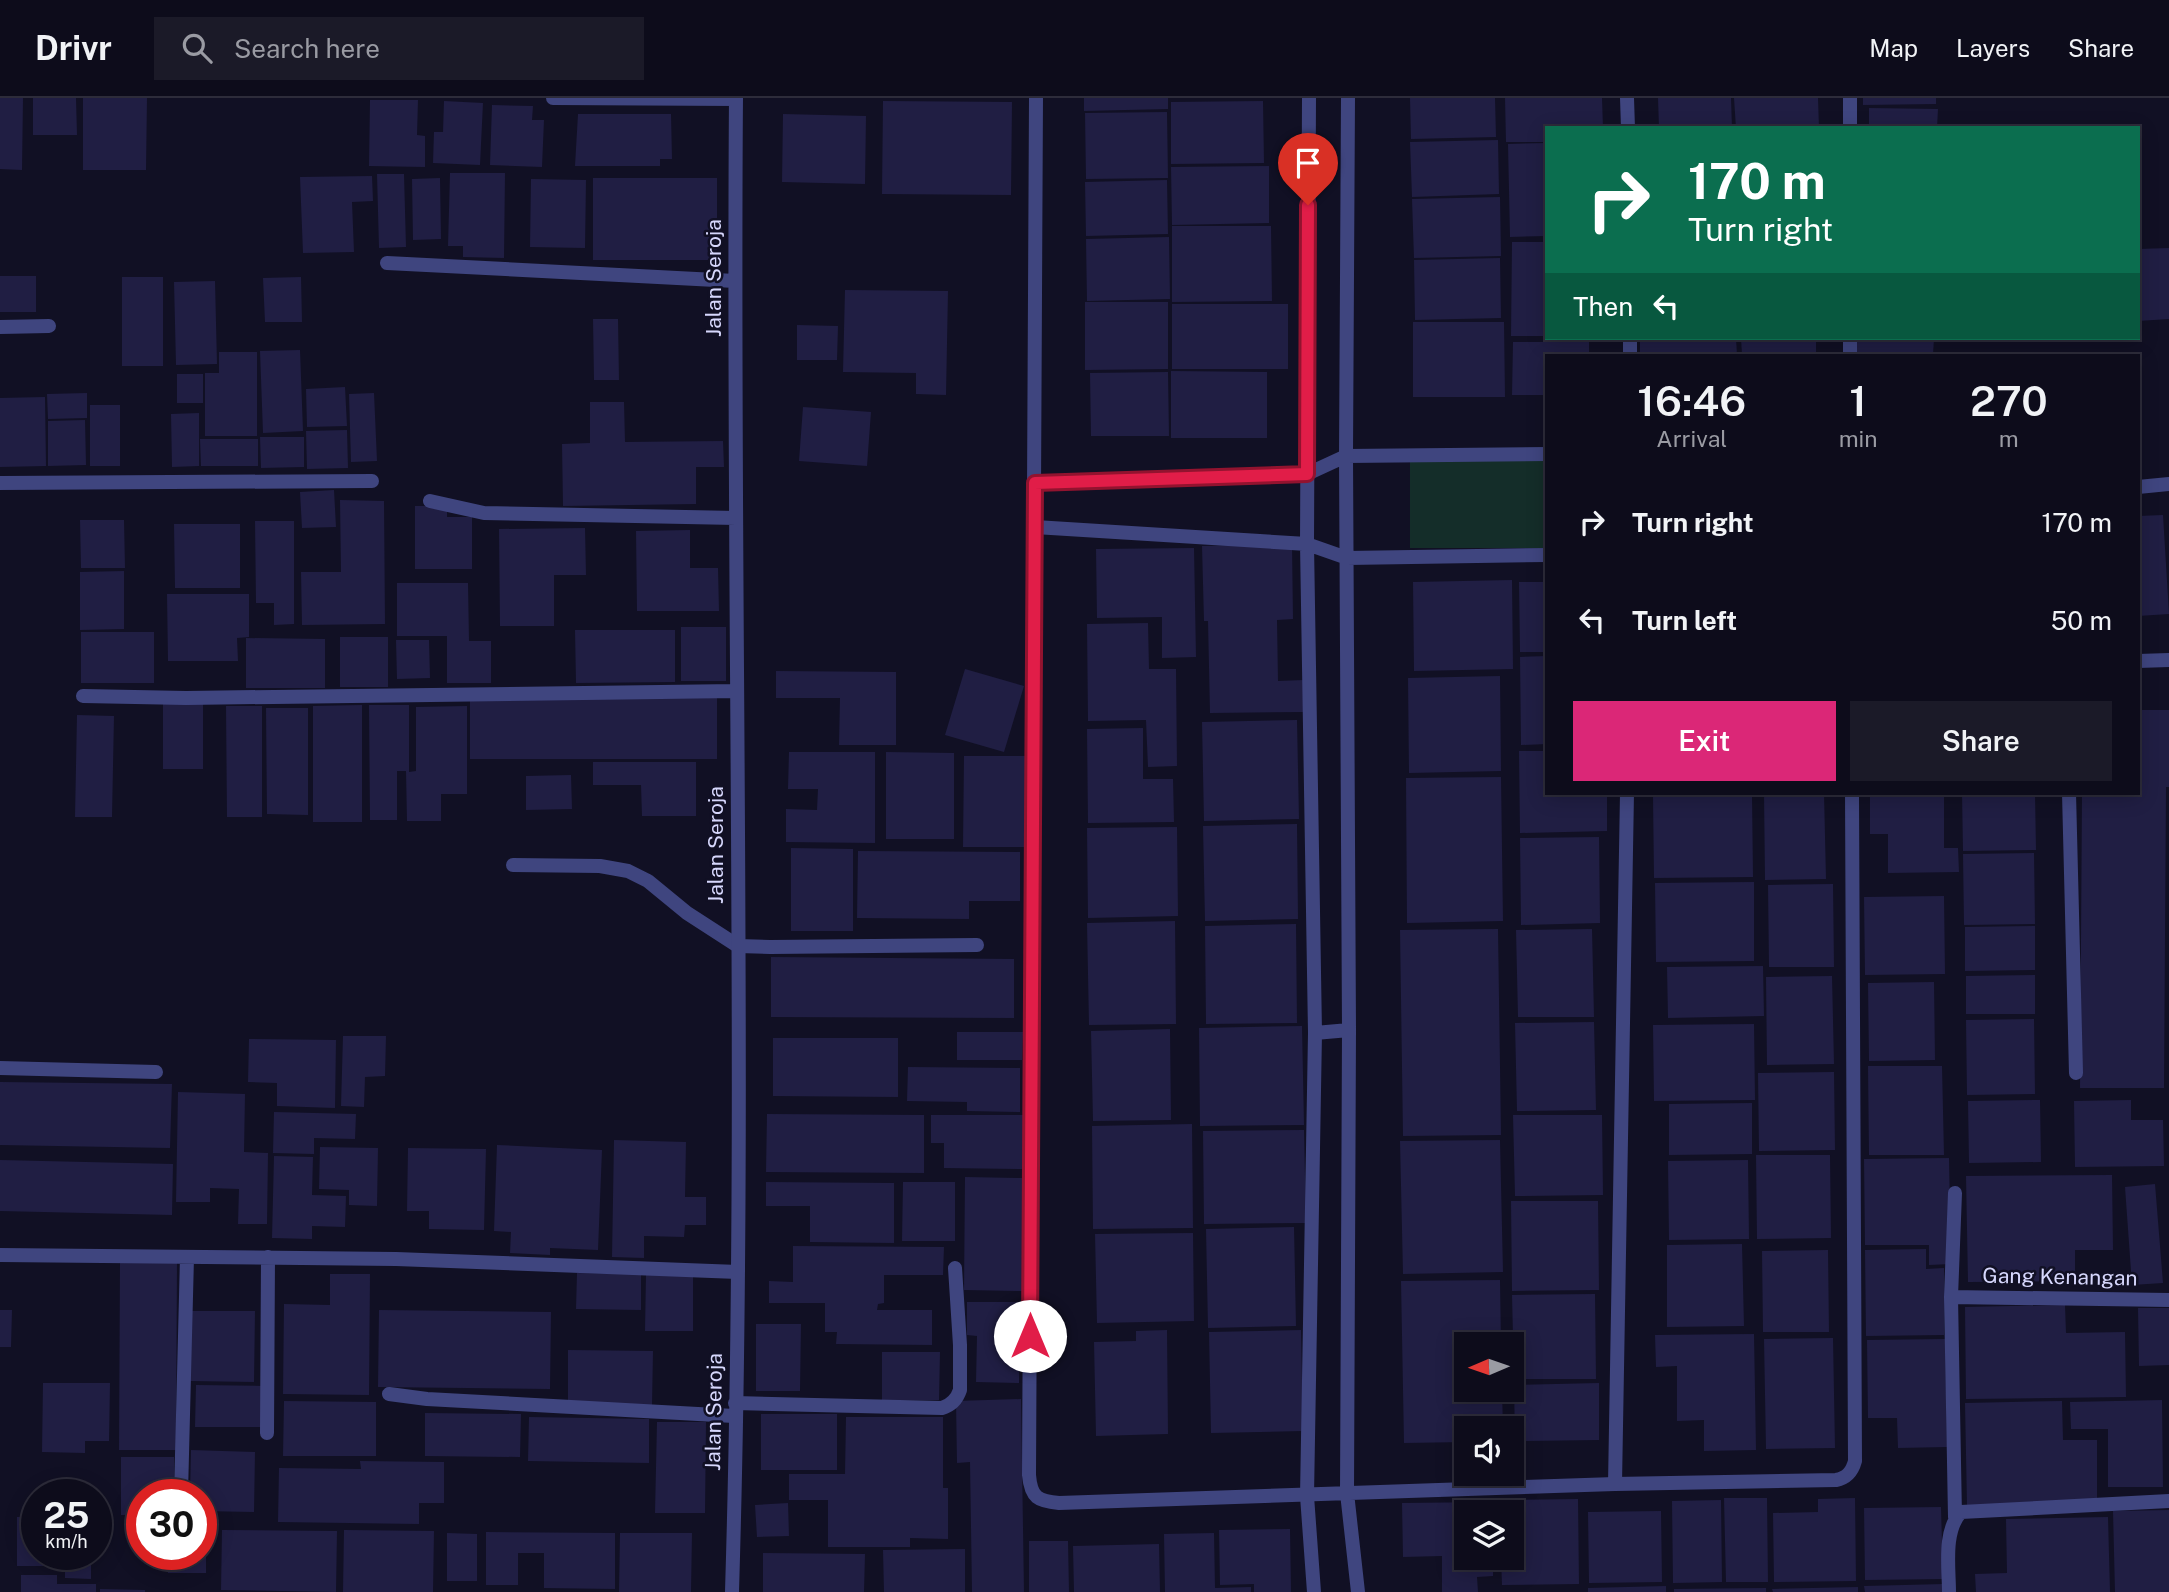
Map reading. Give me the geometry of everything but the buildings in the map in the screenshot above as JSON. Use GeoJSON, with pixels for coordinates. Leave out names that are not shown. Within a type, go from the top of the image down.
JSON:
{"type":"FeatureCollection","features":[{"type":"Feature","properties":{"kind":"street"},"geometry":{"type":"LineString","coordinates":[[553,98],[736,99]]}},
{"type":"Feature","properties":{"kind":"street"},"geometry":{"type":"LineString","coordinates":[[1036,98],[1030,1485],[1038,1499],[1059,1503],[1307,1496],[1615,1484],[1836,1480],[1847,1476],[1853,1469],[1855,1447],[1852,795]]}},
{"type":"Feature","properties":{"kind":"street"},"geometry":{"type":"LineString","coordinates":[[1309,98],[1307,544],[1315,1033],[1307,1496],[1314,1592]]}},
{"type":"Feature","properties":{"kind":"street"},"geometry":{"type":"LineString","coordinates":[[1348,98],[1347,1493],[1358,1592]]}},
{"type":"Feature","properties":{"kind":"street"},"geometry":{"type":"LineString","coordinates":[[1627,98],[1628,126]]}},
{"type":"Feature","properties":{"kind":"street"},"geometry":{"type":"LineString","coordinates":[[1850,98],[1850,126]]}},
{"type":"Feature","properties":{"kind":"street","name":"Jalan Seroja"},"geometry":{"type":"LineString","coordinates":[[732,1592],[738,1272],[736,99]]}},
{"type":"Feature","properties":{"kind":"street"},"geometry":{"type":"LineString","coordinates":[[387,264],[735,281]]}},
{"type":"Feature","properties":{"kind":"street"},"geometry":{"type":"LineString","coordinates":[[0,327],[48,326]]}},
{"type":"Feature","properties":{"kind":"street"},"geometry":{"type":"LineString","coordinates":[[1035,483],[1307,474],[1346,456],[1545,454]]}},
{"type":"Feature","properties":{"kind":"street"},"geometry":{"type":"LineString","coordinates":[[0,483],[372,481]]}},
{"type":"Feature","properties":{"kind":"street"},"geometry":{"type":"LineString","coordinates":[[2140,487],[2169,484]]}},
{"type":"Feature","properties":{"kind":"street"},"geometry":{"type":"LineString","coordinates":[[430,501],[484,513],[736,518]]}},
{"type":"Feature","properties":{"kind":"street"},"geometry":{"type":"LineString","coordinates":[[1035,527],[1307,544],[1348,558],[1545,555]]}},
{"type":"Feature","properties":{"kind":"street"},"geometry":{"type":"LineString","coordinates":[[2140,661],[2169,660]]}},
{"type":"Feature","properties":{"kind":"street"},"geometry":{"type":"LineString","coordinates":[[83,696],[186,698],[736,691]]}},
{"type":"Feature","properties":{"kind":"street"},"geometry":{"type":"LineString","coordinates":[[1615,1484],[1627,795]]}},
{"type":"Feature","properties":{"kind":"street"},"geometry":{"type":"LineString","coordinates":[[2069,795],[2076,1073]]}},
{"type":"Feature","properties":{"kind":"street"},"geometry":{"type":"LineString","coordinates":[[513,865],[600,866],[628,870],[648,881],[687,913],[738,946],[977,945]]}},
{"type":"Feature","properties":{"kind":"street"},"geometry":{"type":"LineString","coordinates":[[1315,1033],[1349,1030]]}},
{"type":"Feature","properties":{"kind":"street"},"geometry":{"type":"LineString","coordinates":[[0,1068],[156,1072]]}},
{"type":"Feature","properties":{"kind":"street"},"geometry":{"type":"LineString","coordinates":[[1949,1592],[1949,1551],[1955,1517],[1951,1297],[1955,1193]]}},
{"type":"Feature","properties":{"kind":"street"},"geometry":{"type":"LineString","coordinates":[[0,1255],[410,1260],[738,1272]]}},
{"type":"Feature","properties":{"kind":"street"},"geometry":{"type":"LineString","coordinates":[[181,1479],[187,1256]]}},
{"type":"Feature","properties":{"kind":"street"},"geometry":{"type":"LineString","coordinates":[[267,1433],[268,1257]]}},
{"type":"Feature","properties":{"kind":"street"},"geometry":{"type":"LineString","coordinates":[[389,1394],[427,1399],[735,1409],[942,1408],[949,1406],[960,1390],[955,1268]]}},
{"type":"Feature","properties":{"kind":"street","name":"Gang Kenangan"},"geometry":{"type":"LineString","coordinates":[[1951,1297],[2169,1300]]}},
{"type":"Feature","properties":{"kind":"street"},"geometry":{"type":"LineString","coordinates":[[1955,1517],[1961,1512],[1975,1509],[2169,1501]]}},
{"type":"Feature","properties":{"kind":"green space"},"geometry":{"type":"Polygon","coordinates":[[[1410,456],[1545,457],[1545,548],[1410,548],[1410,456]]]}},
{"type":"Feature","properties":{"kind":"route"},"geometry":{"type":"LineString","coordinates":[[1030,1336],[1035,483],[1307,474],[1308,205]]}}]}
